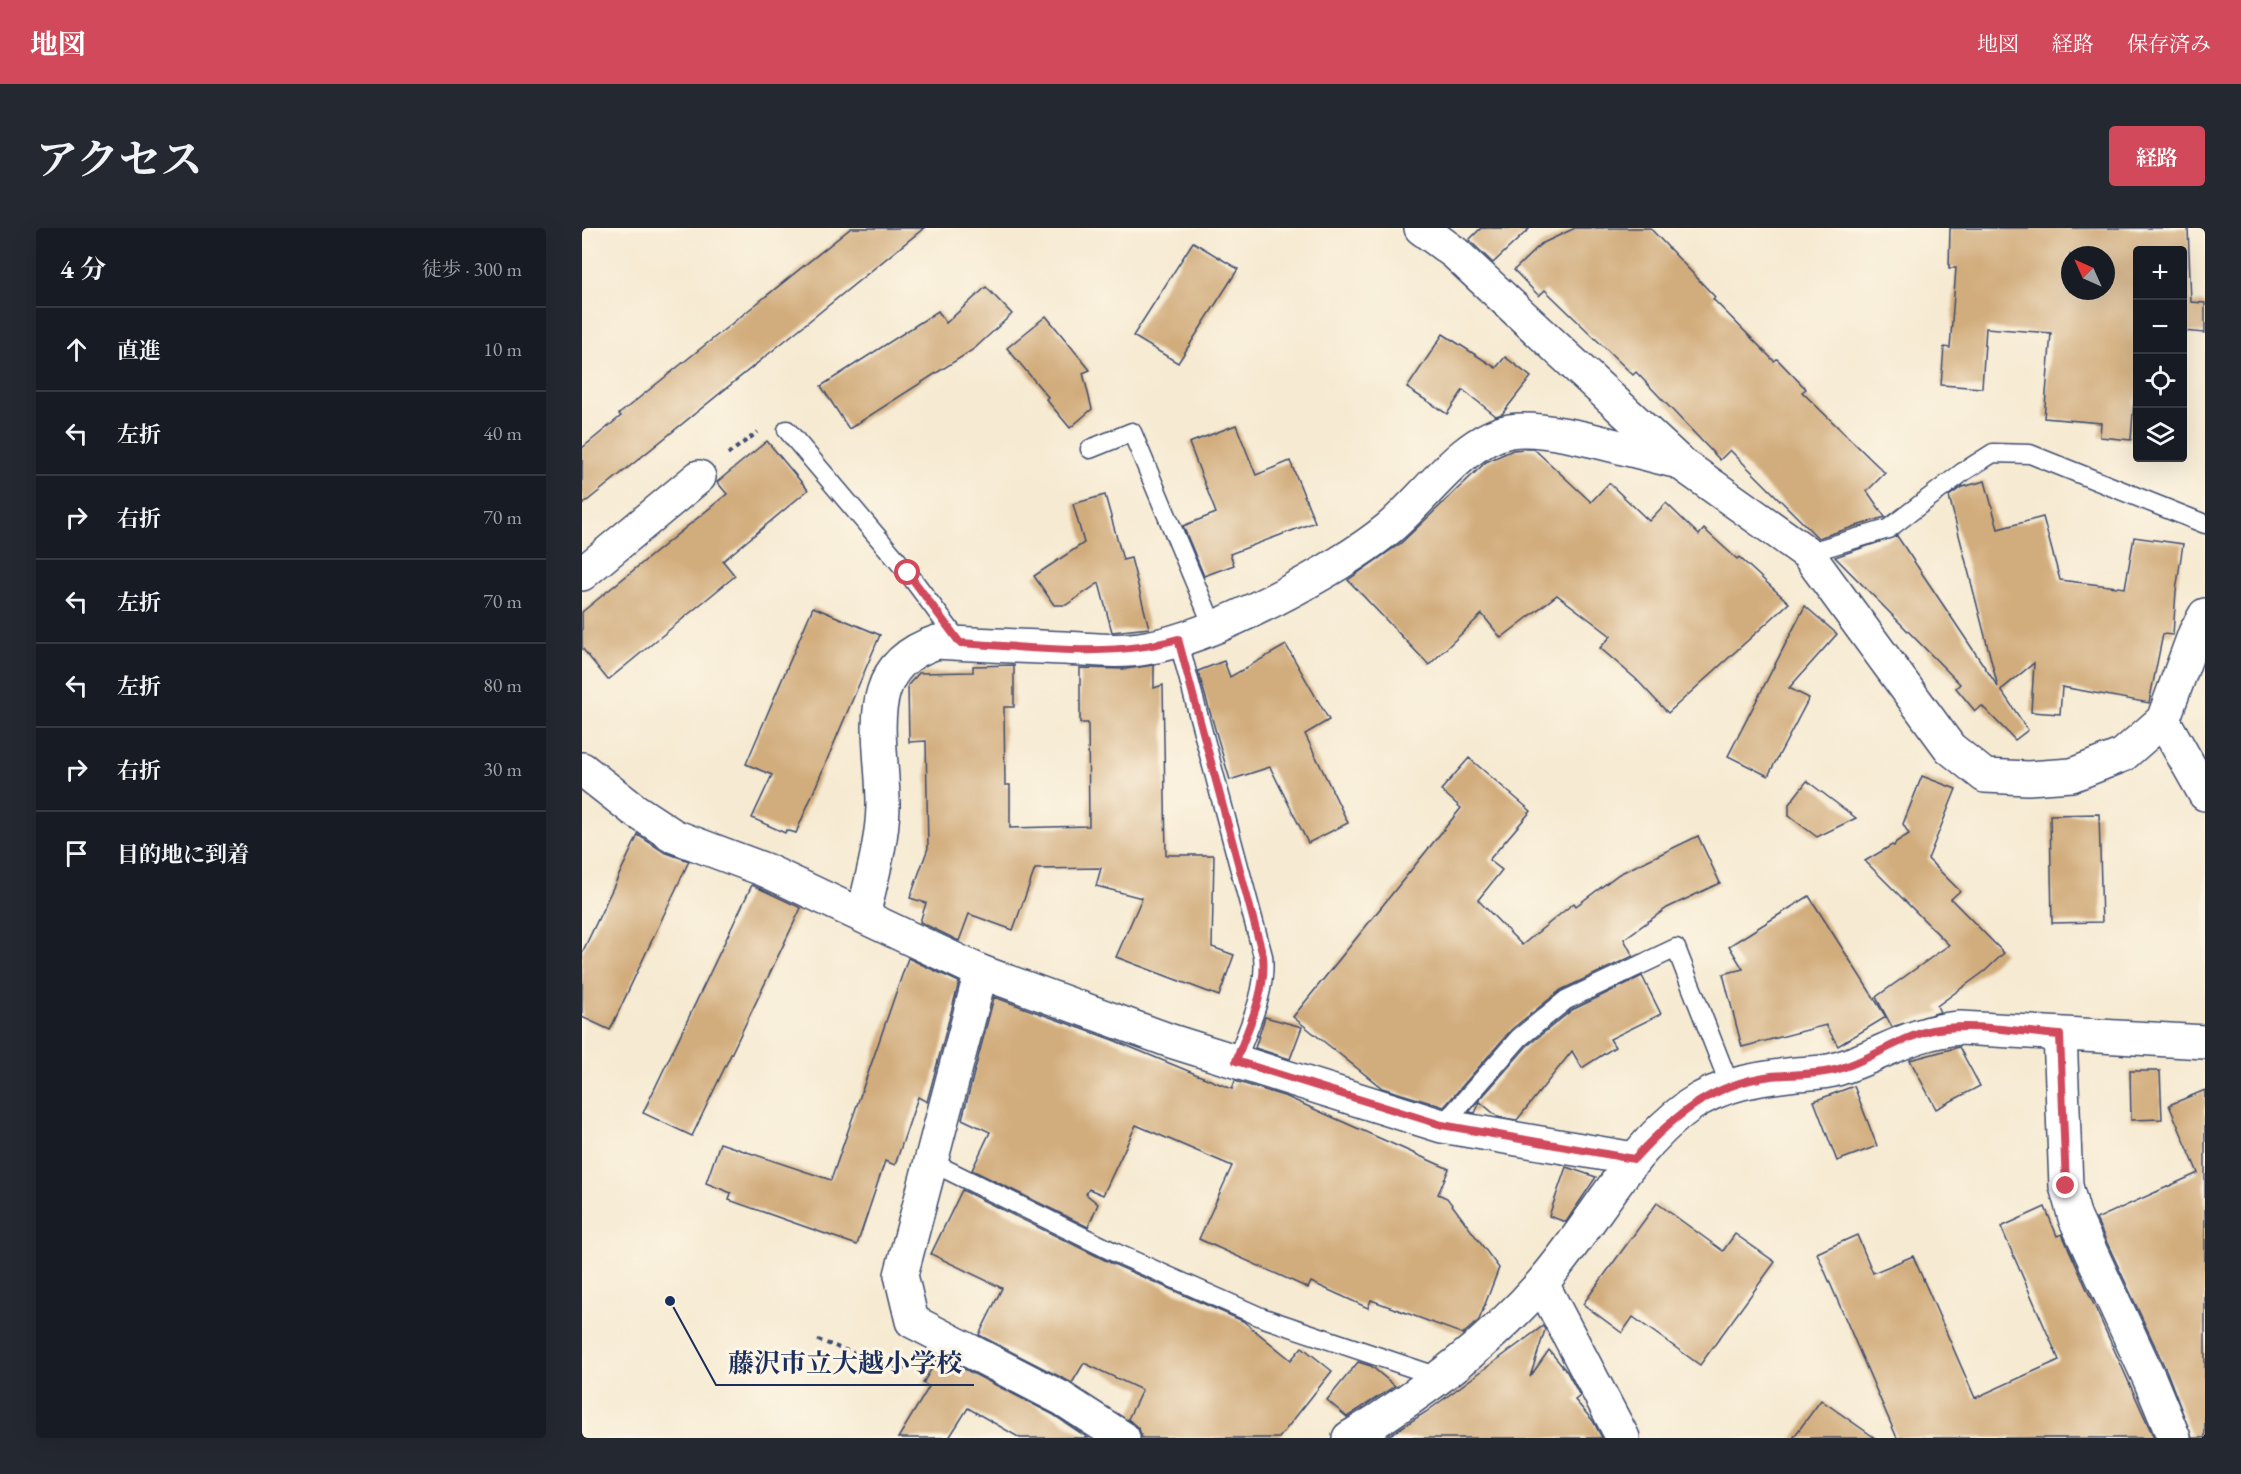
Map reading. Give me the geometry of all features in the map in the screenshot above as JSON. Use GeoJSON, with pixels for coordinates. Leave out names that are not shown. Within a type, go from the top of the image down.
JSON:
{"type":"FeatureCollection","features":[{"type":"Feature","properties":{"kind":"street"},"geometry":{"type":"LineString","coordinates":[[1421,228],[1455,253],[1679,462],[1807,553],[1950,748],[1985,776],[2028,778],[2072,775],[2123,755],[2163,720],[2195,633],[2205,615]]}},
{"type":"Feature","properties":{"kind":"street"},"geometry":{"type":"LineString","coordinates":[[863,916],[877,852],[883,809],[878,720],[885,686],[898,662],[917,648],[938,642],[1112,650],[1146,648],[1178,639],[1239,616],[1345,560],[1419,502],[1453,464],[1480,443],[1510,431],[1545,431],[1679,462]]}},
{"type":"Feature","properties":{"kind":"street"},"geometry":{"type":"LineString","coordinates":[[582,574],[699,477]]}},
{"type":"Feature","properties":{"kind":"street"},"geometry":{"type":"LineString","coordinates":[[2163,720],[2205,794]]}},
{"type":"Feature","properties":{"kind":"street"},"geometry":{"type":"LineString","coordinates":[[582,769],[633,809],[674,836],[765,870],[981,972],[1171,1041],[1442,1125],[1634,1159]]}},
{"type":"Feature","properties":{"kind":"street"},"geometry":{"type":"LineString","coordinates":[[981,972],[901,1275],[912,1321],[1061,1398],[1123,1438]]}},
{"type":"Feature","properties":{"kind":"street"},"geometry":{"type":"LineString","coordinates":[[1349,1438],[1442,1378],[1542,1284],[1599,1211],[1634,1159],[1690,1105],[1730,1086],[1769,1077],[1833,1071],[1865,1060],[1903,1041],[1932,1030],[1960,1028],[2205,1042]]}},
{"type":"Feature","properties":{"kind":"street"},"geometry":{"type":"LineString","coordinates":[[2060,1035],[2066,1186],[2075,1218],[2150,1380],[2174,1438]]}},
{"type":"Feature","properties":{"kind":"street"},"geometry":{"type":"LineString","coordinates":[[1542,1284],[1623,1438]]}},
{"type":"Feature","properties":{"kind":"lane"},"geometry":{"type":"LineString","coordinates":[[787,430],[902,565],[960,643]]}},
{"type":"Feature","properties":{"kind":"lane"},"geometry":{"type":"LineString","coordinates":[[1090,449],[1132,432],[1213,626]]}},
{"type":"Feature","properties":{"kind":"lane"},"geometry":{"type":"LineString","coordinates":[[1807,553],[1888,529],[1963,472],[1993,453],[2030,454],[2205,524]]}},
{"type":"Feature","properties":{"kind":"lane"},"geometry":{"type":"LineString","coordinates":[[1178,639],[1263,956],[1265,972],[1260,995],[1236,1061]]}},
{"type":"Feature","properties":{"kind":"lane"},"geometry":{"type":"LineString","coordinates":[[1442,1125],[1519,1038],[1566,1000],[1676,948],[1730,1086]]}},
{"type":"Feature","properties":{"kind":"lane"},"geometry":{"type":"LineString","coordinates":[[931,1162],[1116,1252],[1261,1317],[1442,1378]]}},
{"type":"Feature","properties":{"kind":"path"},"geometry":{"type":"LineString","coordinates":[[699,477],[776,418],[787,430]]}},
{"type":"Feature","properties":{"kind":"path"},"geometry":{"type":"LineString","coordinates":[[818,1340],[902,1371],[920,1325]]}},
{"type":"Feature","properties":{"kind":"building"},"geometry":{"type":"Polygon","coordinates":[[[851,228],[924,228],[582,505],[582,448],[621,416],[619,414],[851,228]]]}},
{"type":"Feature","properties":{"kind":"building"},"geometry":{"type":"Polygon","coordinates":[[[1481,228],[1530,228],[1493,263],[1469,240],[1481,228]]]}},
{"type":"Feature","properties":{"kind":"building"},"geometry":{"type":"Polygon","coordinates":[[[1575,228],[1650,228],[1715,297],[1713,299],[1774,361],[1777,359],[1806,389],[1802,392],[1885,473],[1867,491],[1885,517],[1818,538],[1730,450],[1720,460],[1636,372],[1633,375],[1545,290],[1539,296],[1514,270],[1541,244],[1575,228]]]}},
{"type":"Feature","properties":{"kind":"building"},"geometry":{"type":"Polygon","coordinates":[[[1950,228],[2188,228],[2191,302],[2205,303],[2205,333],[2187,331],[2187,246],[2133,246],[2131,440],[2100,437],[2101,423],[2044,418],[2051,333],[1986,328],[1982,388],[1941,385],[1944,347],[1950,348],[1956,268],[1949,268],[1950,228]]]}},
{"type":"Feature","properties":{"kind":"building"},"geometry":{"type":"Polygon","coordinates":[[[1193,242],[1238,269],[1178,363],[1133,336],[1193,242]]]}},
{"type":"Feature","properties":{"kind":"building"},"geometry":{"type":"Polygon","coordinates":[[[986,287],[1012,314],[974,349],[849,429],[821,386],[938,311],[946,323],[986,287]]]}},
{"type":"Feature","properties":{"kind":"building"},"geometry":{"type":"Polygon","coordinates":[[[1046,316],[1090,370],[1083,373],[1092,409],[1070,428],[1046,399],[1048,397],[1007,348],[1046,316]]]}},
{"type":"Feature","properties":{"kind":"building"},"geometry":{"type":"Polygon","coordinates":[[[1443,334],[1496,368],[1505,357],[1531,377],[1502,414],[1496,416],[1463,390],[1447,414],[1407,388],[1443,334]]]}},
{"type":"Feature","properties":{"kind":"building"},"geometry":{"type":"Polygon","coordinates":[[[1236,425],[1256,475],[1290,461],[1315,522],[1230,554],[1234,565],[1204,576],[1183,526],[1216,513],[1189,443],[1236,425]]]}},
{"type":"Feature","properties":{"kind":"building"},"geometry":{"type":"Polygon","coordinates":[[[767,441],[808,490],[723,561],[735,576],[608,680],[582,648],[582,612],[727,494],[717,482],[767,441]]]}},
{"type":"Feature","properties":{"kind":"building"},"geometry":{"type":"Polygon","coordinates":[[[1534,449],[1591,502],[1609,483],[1649,521],[1666,503],[1699,535],[1704,529],[1737,559],[1739,557],[1789,603],[1668,713],[1636,679],[1600,648],[1611,636],[1557,595],[1501,638],[1482,614],[1429,665],[1348,580],[1401,543],[1486,462],[1513,450],[1534,449]]]}},
{"type":"Feature","properties":{"kind":"building"},"geometry":{"type":"Polygon","coordinates":[[[1985,481],[1998,529],[2043,517],[2060,580],[2125,588],[2134,537],[2183,544],[2176,591],[2173,635],[2163,634],[2149,703],[2062,687],[2060,714],[2031,712],[2034,663],[2001,690],[2028,730],[2015,740],[1982,706],[1975,711],[1956,688],[1960,684],[1835,557],[1897,536],[1998,687],[1949,496],[1962,487],[1985,481]]]}},
{"type":"Feature","properties":{"kind":"building"},"geometry":{"type":"Polygon","coordinates":[[[1105,495],[1123,560],[1131,558],[1149,628],[1112,632],[1099,583],[1066,605],[1054,605],[1034,576],[1084,543],[1073,504],[1105,495]]]}},
{"type":"Feature","properties":{"kind":"building"},"geometry":{"type":"Polygon","coordinates":[[[1805,606],[1837,634],[1789,688],[1809,698],[1768,776],[1728,756],[1805,606]]]}},
{"type":"Feature","properties":{"kind":"building"},"geometry":{"type":"Polygon","coordinates":[[[813,607],[880,635],[796,833],[786,830],[785,833],[752,818],[772,775],[746,764],[813,607]]]}},
{"type":"Feature","properties":{"kind":"building"},"geometry":{"type":"Polygon","coordinates":[[[1286,645],[1329,720],[1305,734],[1348,823],[1308,843],[1270,767],[1230,780],[1198,671],[1224,661],[1230,677],[1286,645]]]}},
{"type":"Feature","properties":{"kind":"building"},"geometry":{"type":"Polygon","coordinates":[[[1014,665],[1014,707],[1004,707],[1005,785],[1010,785],[1010,828],[1089,826],[1088,723],[1080,723],[1080,668],[1126,669],[1154,665],[1154,688],[1163,685],[1166,855],[1214,855],[1212,947],[1234,955],[1219,996],[1116,957],[1142,898],[1096,886],[1101,868],[1035,869],[1013,930],[969,914],[959,941],[920,922],[926,903],[910,898],[928,848],[926,741],[909,742],[908,685],[919,673],[973,672],[973,666],[1014,665]]]}},
{"type":"Feature","properties":{"kind":"building"},"geometry":{"type":"Polygon","coordinates":[[[1469,758],[1531,811],[1489,860],[1502,870],[1478,900],[1522,945],[1574,903],[1576,906],[1619,874],[1698,836],[1720,883],[1667,908],[1624,939],[1633,956],[1561,990],[1512,1029],[1444,1107],[1382,1088],[1293,1017],[1461,808],[1441,790],[1469,758]]]}},
{"type":"Feature","properties":{"kind":"building"},"geometry":{"type":"Polygon","coordinates":[[[1922,776],[1956,789],[1928,859],[1960,891],[1951,899],[2004,953],[1985,971],[1937,1006],[1940,1012],[1892,1027],[1876,997],[1949,945],[1865,861],[1892,845],[1894,846],[1896,842],[1909,834],[1903,824],[1922,776]]]}},
{"type":"Feature","properties":{"kind":"building"},"geometry":{"type":"Polygon","coordinates":[[[1807,781],[1856,818],[1817,837],[1789,816],[1789,804],[1807,781]]]}},
{"type":"Feature","properties":{"kind":"building"},"geometry":{"type":"Polygon","coordinates":[[[2099,814],[2102,922],[2052,923],[2050,815],[2099,814]]]}},
{"type":"Feature","properties":{"kind":"building"},"geometry":{"type":"Polygon","coordinates":[[[638,835],[664,852],[689,861],[610,1030],[582,1017],[582,953],[638,835]]]}},
{"type":"Feature","properties":{"kind":"building"},"geometry":{"type":"Polygon","coordinates":[[[752,885],[801,908],[692,1136],[643,1113],[752,885]]]}},
{"type":"Feature","properties":{"kind":"building"},"geometry":{"type":"Polygon","coordinates":[[[1809,896],[1886,1017],[1838,1046],[1826,1025],[1742,1047],[1723,974],[1743,969],[1729,946],[1809,896]]]}},
{"type":"Feature","properties":{"kind":"building"},"geometry":{"type":"Polygon","coordinates":[[[908,958],[959,982],[927,1102],[918,1097],[895,1165],[885,1161],[857,1245],[729,1200],[731,1193],[706,1183],[720,1143],[831,1180],[908,958]]]}},
{"type":"Feature","properties":{"kind":"building"},"geometry":{"type":"Polygon","coordinates":[[[1642,976],[1661,1014],[1610,1039],[1615,1047],[1582,1068],[1572,1051],[1517,1120],[1498,1117],[1480,1102],[1475,1113],[1469,1112],[1527,1046],[1572,1010],[1642,976]]]}},
{"type":"Feature","properties":{"kind":"building"},"geometry":{"type":"Polygon","coordinates":[[[994,997],[1113,1040],[1232,1089],[1235,1081],[1287,1097],[1449,1169],[1438,1194],[1447,1198],[1499,1268],[1479,1320],[1463,1334],[1371,1300],[1368,1308],[1311,1282],[1308,1288],[1199,1239],[1232,1166],[1136,1125],[1103,1195],[1089,1189],[1086,1194],[1098,1204],[1088,1227],[972,1170],[990,1132],[962,1119],[994,997]]]}},
{"type":"Feature","properties":{"kind":"building"},"geometry":{"type":"Polygon","coordinates":[[[1265,1017],[1302,1027],[1290,1059],[1255,1048],[1265,1017]]]}},
{"type":"Feature","properties":{"kind":"building"},"geometry":{"type":"Polygon","coordinates":[[[1959,1047],[1980,1086],[1936,1109],[1910,1060],[1959,1047]]]}},
{"type":"Feature","properties":{"kind":"building"},"geometry":{"type":"Polygon","coordinates":[[[2130,1071],[2160,1071],[2162,1119],[2131,1120],[2130,1071]]]}},
{"type":"Feature","properties":{"kind":"building"},"geometry":{"type":"Polygon","coordinates":[[[1854,1086],[1877,1146],[1837,1161],[1814,1101],[1854,1086]]]}},
{"type":"Feature","properties":{"kind":"building"},"geometry":{"type":"Polygon","coordinates":[[[2205,1090],[2205,1438],[2192,1438],[2167,1372],[2096,1219],[2198,1173],[2169,1105],[2205,1090]]]}},
{"type":"Feature","properties":{"kind":"building"},"geometry":{"type":"Polygon","coordinates":[[[1566,1167],[1596,1177],[1566,1222],[1549,1216],[1566,1167]]]}},
{"type":"Feature","properties":{"kind":"building"},"geometry":{"type":"Polygon","coordinates":[[[962,1190],[1111,1263],[1243,1321],[1291,1360],[1302,1347],[1332,1371],[1279,1438],[1142,1438],[1139,1429],[1128,1419],[1142,1390],[1084,1363],[1072,1383],[979,1335],[1002,1288],[931,1254],[962,1190]]]}},
{"type":"Feature","properties":{"kind":"building"},"geometry":{"type":"Polygon","coordinates":[[[1657,1203],[1723,1251],[1735,1234],[1775,1262],[1700,1365],[1633,1317],[1622,1333],[1583,1304],[1657,1203]]]}},
{"type":"Feature","properties":{"kind":"building"},"geometry":{"type":"Polygon","coordinates":[[[2045,1207],[2057,1236],[2062,1234],[2154,1438],[1897,1438],[1817,1253],[1857,1235],[1873,1273],[1913,1256],[1975,1398],[2059,1360],[2001,1227],[2045,1207]]]}},
{"type":"Feature","properties":{"kind":"building"},"geometry":{"type":"Polygon","coordinates":[[[1543,1326],[1545,1330],[1530,1377],[1549,1350],[1567,1372],[1580,1396],[1575,1400],[1593,1421],[1602,1438],[1385,1438],[1426,1412],[1543,1326]]]}},
{"type":"Feature","properties":{"kind":"building"},"geometry":{"type":"Polygon","coordinates":[[[939,1356],[1052,1414],[1088,1438],[1020,1438],[968,1408],[949,1438],[898,1438],[929,1387],[923,1383],[939,1356]]]}},
{"type":"Feature","properties":{"kind":"building"},"geometry":{"type":"Polygon","coordinates":[[[1358,1362],[1371,1366],[1395,1386],[1347,1417],[1327,1400],[1358,1362]]]}},
{"type":"Feature","properties":{"kind":"building"},"geometry":{"type":"Polygon","coordinates":[[[1821,1400],[1875,1438],[1793,1438],[1821,1400]]]}},
{"type":"Feature","properties":{"kind":"place","name":"藤沢市立大越小学校"},"geometry":{"type":"Point","coordinates":[670,1301]}},
{"type":"Feature","properties":{"kind":"route"},"geometry":{"type":"LineString","coordinates":[[908,573],[960,643],[1112,650],[1146,648],[1178,639],[1263,956],[1265,972],[1260,995],[1236,1061],[1442,1125],[1634,1159],[1652,1138],[1690,1105],[1730,1086],[1769,1077],[1833,1071],[1865,1060],[1903,1041],[1932,1030],[1960,1028],[2060,1035],[2062,1153],[2066,1186]]}}]}
